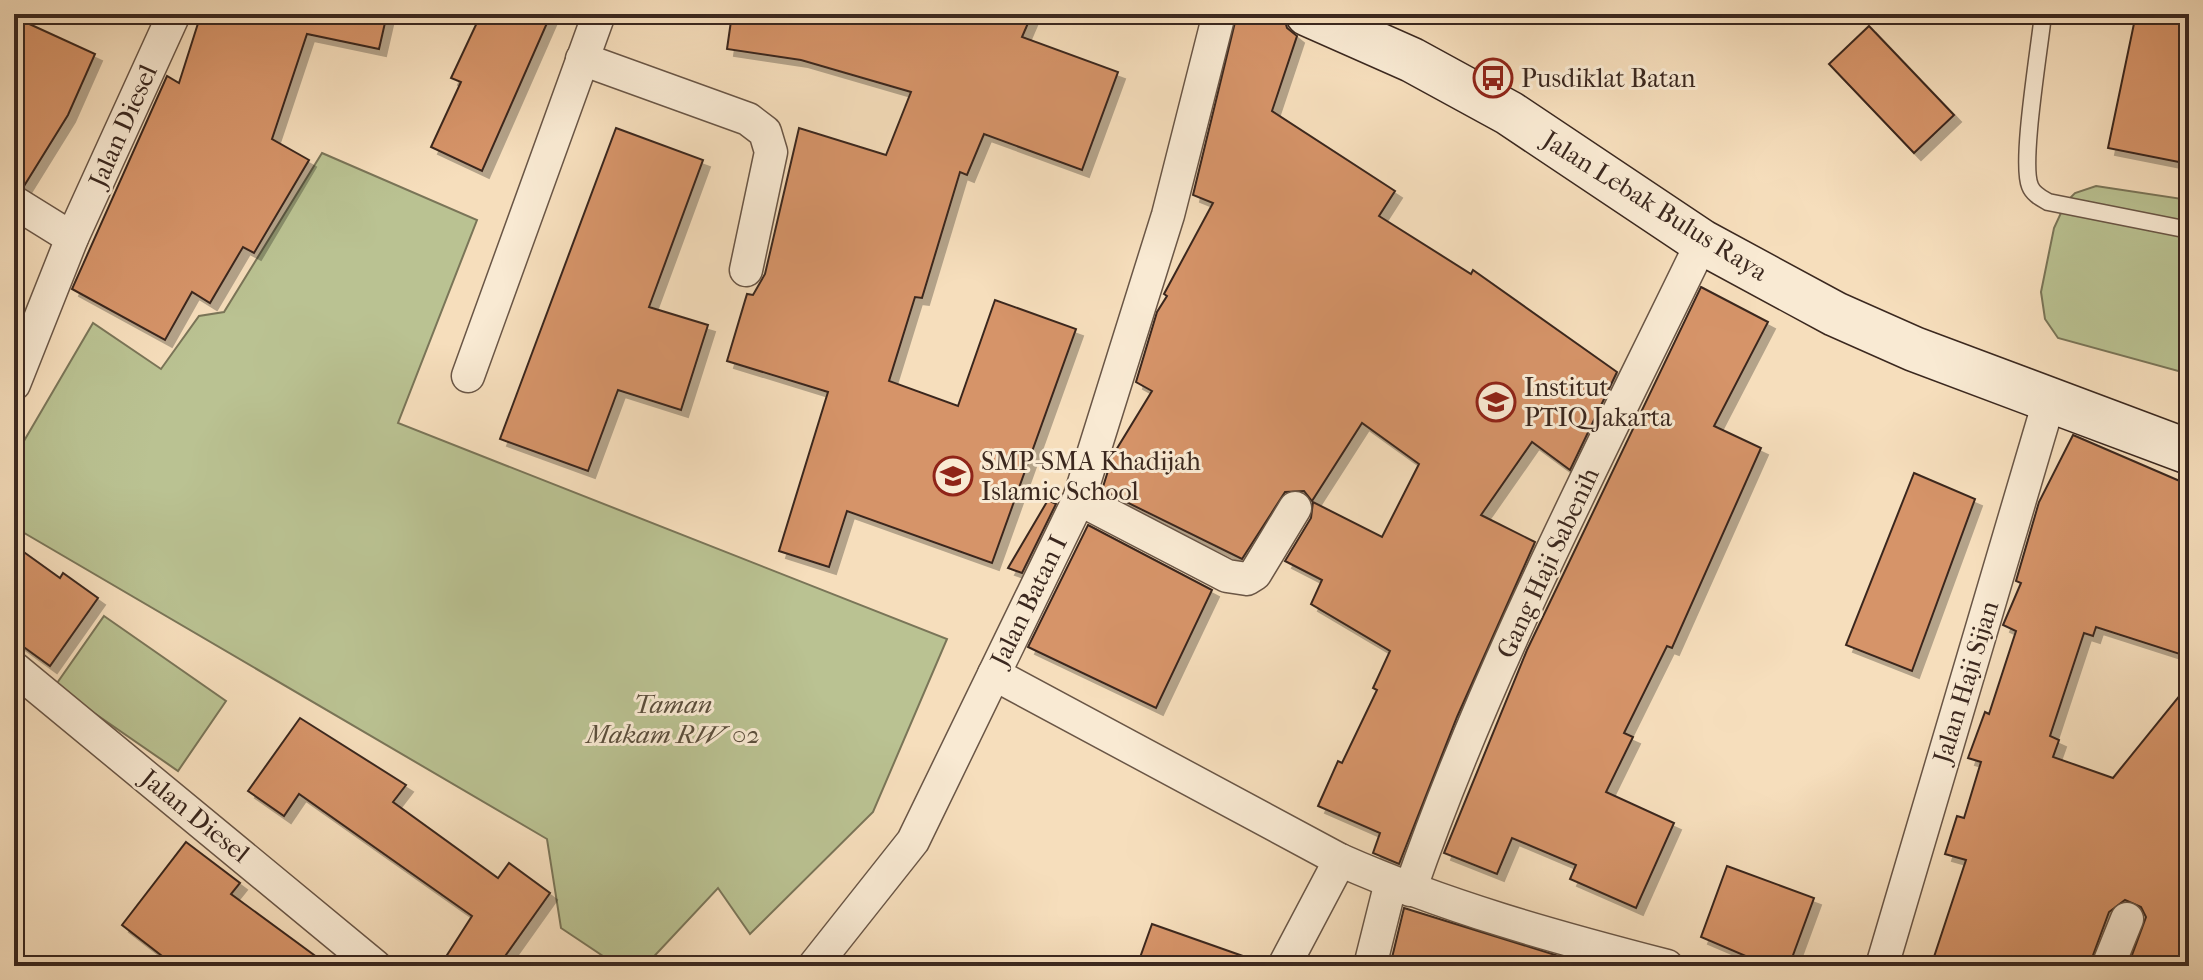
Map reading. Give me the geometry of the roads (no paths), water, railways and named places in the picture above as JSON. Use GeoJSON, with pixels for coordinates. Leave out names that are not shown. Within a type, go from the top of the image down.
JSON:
{"type":"FeatureCollection","features":[{"type":"Feature","properties":{"kind":"main road","name":"Jalan Lebak Bulus Raya"},"geometry":{"type":"LineString","coordinates":[[1308,14],[1412,60],[1509,113],[1702,242],[1870,331],[2189,452]]}},
{"type":"Feature","properties":{"kind":"street","name":"Jalan Diesel"},"geometry":{"type":"LineString","coordinates":[[14,384],[72,238],[174,14]]}},
{"type":"Feature","properties":{"kind":"street"},"geometry":{"type":"LineString","coordinates":[[468,376],[599,14]]}},
{"type":"Feature","properties":{"kind":"street","name":"Jalan Batan I"},"geometry":{"type":"LineString","coordinates":[[814,966],[913,841],[1079,499],[1168,215],[1219,14]]}},
{"type":"Feature","properties":{"kind":"street"},"geometry":{"type":"LineString","coordinates":[[582,59],[748,119],[765,132],[771,152],[746,270]]}},
{"type":"Feature","properties":{"kind":"street"},"geometry":{"type":"LineString","coordinates":[[14,202],[72,238]]}},
{"type":"Feature","properties":{"kind":"street","name":"Gang Haji Sabenih"},"geometry":{"type":"LineString","coordinates":[[1370,966],[1400,886],[1438,811],[1538,580],[1702,242]]}},
{"type":"Feature","properties":{"kind":"street","name":"Jalan Haji Sijan"},"geometry":{"type":"LineString","coordinates":[[1882,966],[2050,398]]}},
{"type":"Feature","properties":{"kind":"street"},"geometry":{"type":"LineString","coordinates":[[1079,499],[1227,576],[1240,579],[1255,574],[1295,508]]}},
{"type":"Feature","properties":{"kind":"street","name":"Jalan Diesel"},"geometry":{"type":"LineString","coordinates":[[14,668],[375,966]]}},
{"type":"Feature","properties":{"kind":"street"},"geometry":{"type":"LineString","coordinates":[[994,674],[1340,860],[1461,909],[1667,966]]}},
{"type":"Feature","properties":{"kind":"street"},"geometry":{"type":"LineString","coordinates":[[1284,966],[1340,860]]}},
{"type":"Feature","properties":{"kind":"street"},"geometry":{"type":"LineString","coordinates":[[2108,966],[2127,919]]}},
{"type":"Feature","properties":{"kind":"lane"},"geometry":{"type":"LineString","coordinates":[[2043,14],[2028,154],[2028,185],[2048,202],[2189,230]]}},
{"type":"Feature","properties":{"kind":"place","name":"Pusdiklat Batan"},"geometry":{"type":"Point","coordinates":[1493,78]}},
{"type":"Feature","properties":{"kind":"place","name":"Institut PTIQ Jakarta"},"geometry":{"type":"Point","coordinates":[1496,402]}},
{"type":"Feature","properties":{"kind":"place","name":"SMP-SMA Khadijah Islamic School"},"geometry":{"type":"Point","coordinates":[953,476]}},
{"type":"Feature","properties":{"kind":"park label","name":"Taman Makam RW 02"},"geometry":{"type":"Point","coordinates":[673,719]}}]}
